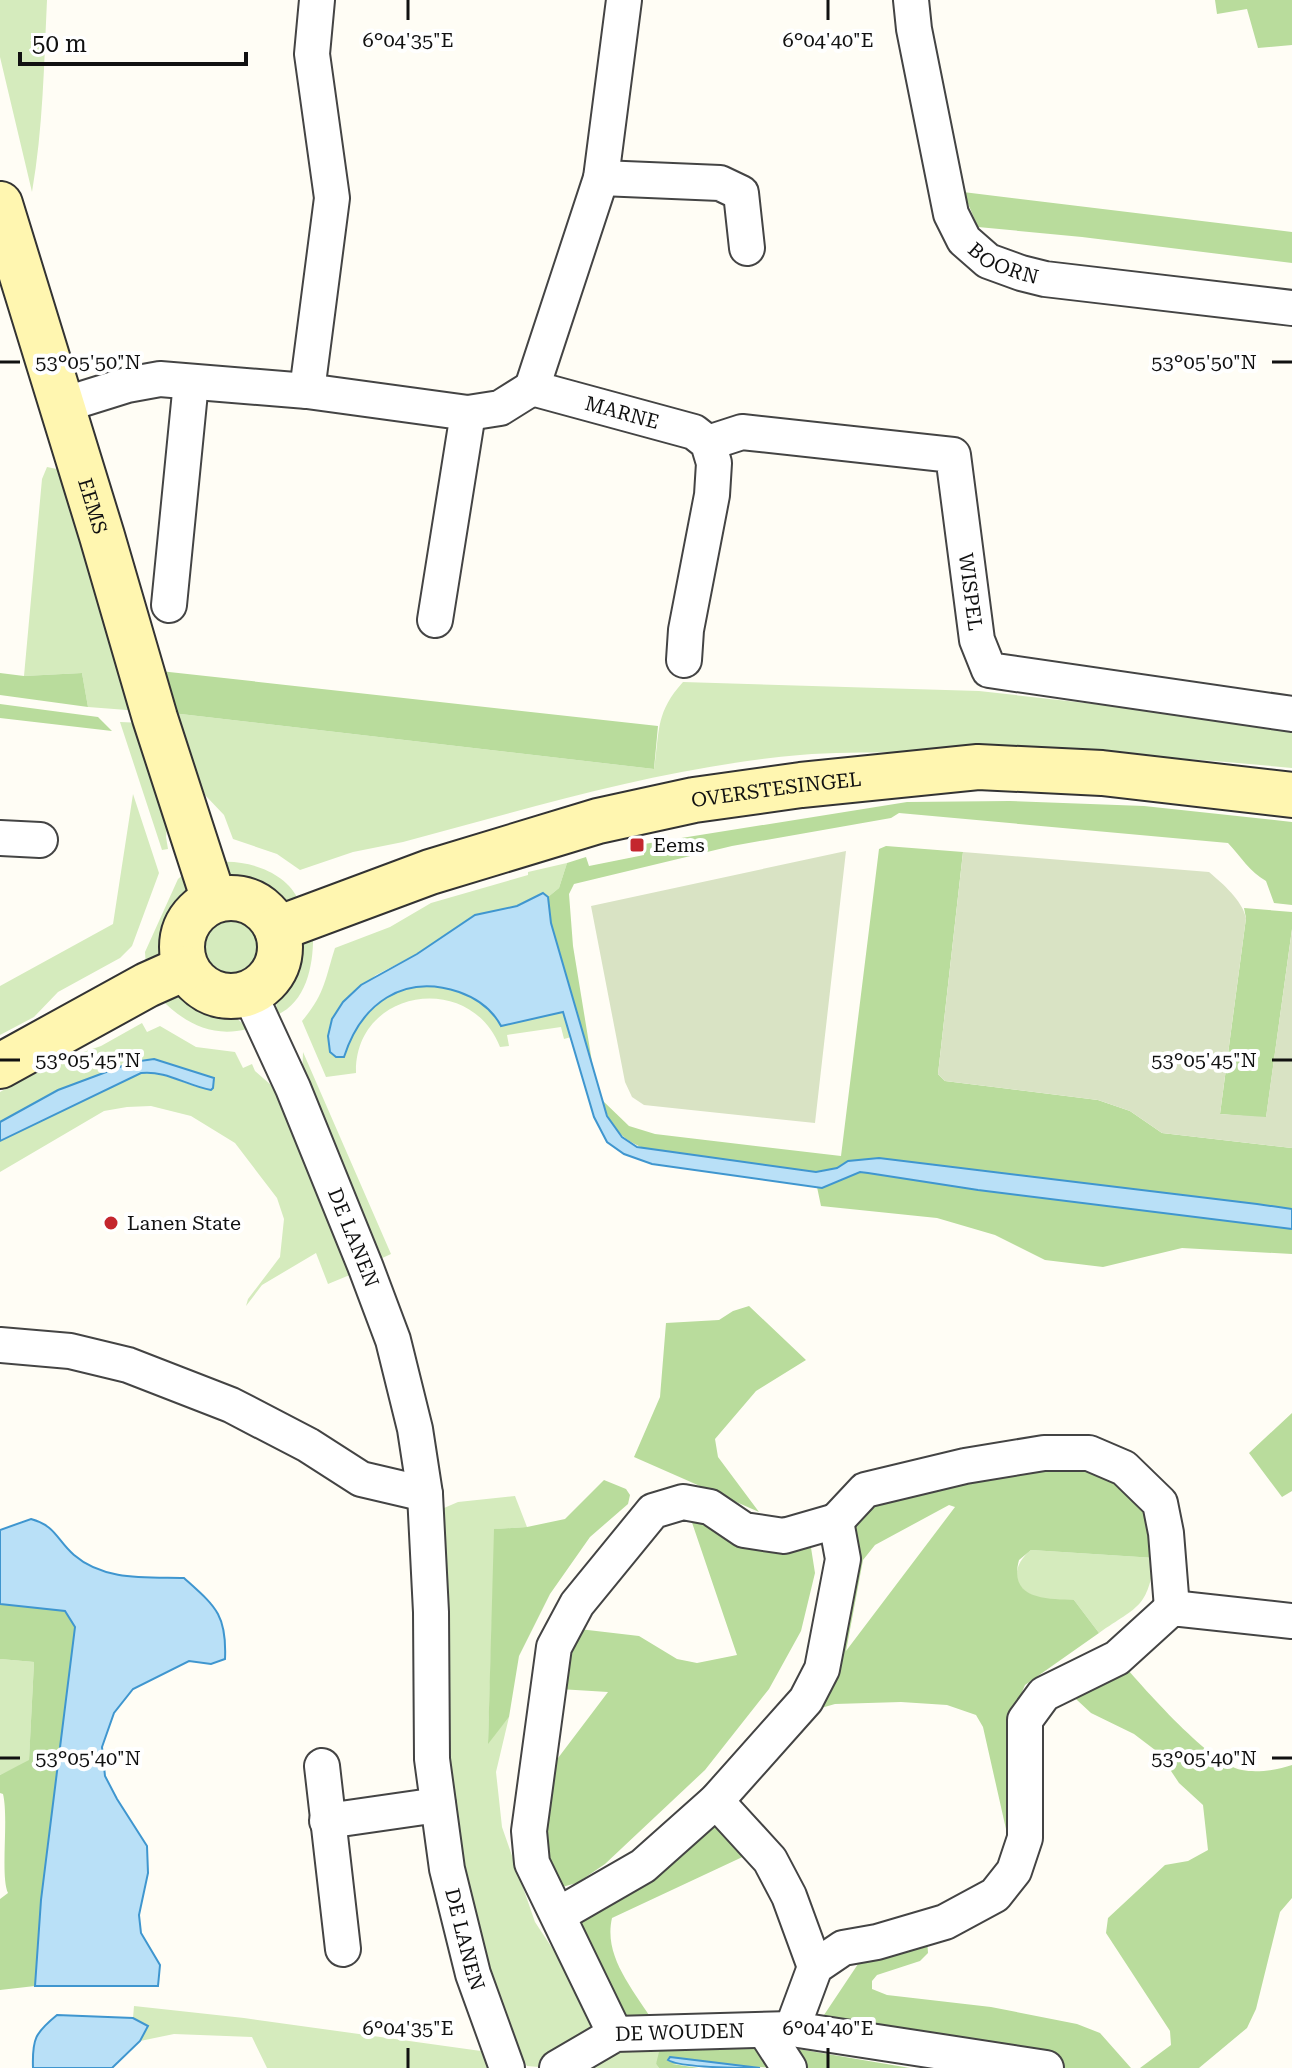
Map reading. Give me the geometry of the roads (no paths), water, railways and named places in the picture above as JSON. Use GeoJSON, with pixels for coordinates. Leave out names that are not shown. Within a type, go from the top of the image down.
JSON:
{"type":"FeatureCollection","features":[{"type":"Feature","properties":{"kind":"street"},"geometry":{"type":"LineString","coordinates":[[307,391],[332,198],[312,54],[317,0]]}},
{"type":"Feature","properties":{"kind":"street"},"geometry":{"type":"LineString","coordinates":[[63,405],[127,385],[160,379],[307,391],[468,413],[500,408],[532,388],[601,178],[624,0]]}},
{"type":"Feature","properties":{"kind":"street","name":"BOORN"},"geometry":{"type":"LineString","coordinates":[[911,0],[951,214],[964,240],[988,261],[1045,279],[1292,308]]}},
{"type":"Feature","properties":{"kind":"street"},"geometry":{"type":"LineString","coordinates":[[601,178],[720,183],[741,193],[747,248]]}},
{"type":"Feature","properties":{"kind":"street","name":"EEMS"},"geometry":{"type":"LineString","coordinates":[[0,207],[63,405],[155,718],[214,900]]}},
{"type":"Feature","properties":{"kind":"street"},"geometry":{"type":"LineString","coordinates":[[169,605],[191,382]]}},
{"type":"Feature","properties":{"kind":"street","name":"MARNE"},"geometry":{"type":"LineString","coordinates":[[532,388],[694,432],[708,443]]}},
{"type":"Feature","properties":{"kind":"street"},"geometry":{"type":"LineString","coordinates":[[435,620],[468,413]]}},
{"type":"Feature","properties":{"kind":"street","name":"WISPEL"},"geometry":{"type":"LineString","coordinates":[[708,443],[742,432],[953,455],[977,640],[989,670],[1292,714]]}},
{"type":"Feature","properties":{"kind":"street"},"geometry":{"type":"LineString","coordinates":[[684,660],[686,630],[712,495],[714,463],[708,443]]}},
{"type":"Feature","properties":{"kind":"street","name":"OVERSTESINGEL"},"geometry":{"type":"LineString","coordinates":[[277,929],[430,872],[598,821],[694,800],[801,785],[978,767],[1102,773],[1292,795]]}},
{"type":"Feature","properties":{"kind":"street"},"geometry":{"type":"LineString","coordinates":[[0,838],[40,840]]}},
{"type":"Feature","properties":{"kind":"street"},"geometry":{"type":"LineString","coordinates":[[227,897],[253,902],[264,910],[277,929],[280,947],[272,975],[262,986],[249,993],[231,997],[212,993],[196,983],[185,968],[181,955],[185,928],[202,906],[214,900],[227,897]]}},
{"type":"Feature","properties":{"kind":"street"},"geometry":{"type":"LineString","coordinates":[[0,1066],[147,985],[185,968]]}},
{"type":"Feature","properties":{"kind":"street","name":"DE LANEN"},"geometry":{"type":"LineString","coordinates":[[249,993],[340,1199],[393,1340],[415,1429],[425,1494],[431,1612],[432,1759],[447,1869],[473,1974],[507,2068]]}},
{"type":"Feature","properties":{"kind":"street"},"geometry":{"type":"LineString","coordinates":[[0,1345],[70,1351],[128,1365],[231,1405],[308,1445],[361,1479],[425,1494]]}},
{"type":"Feature","properties":{"kind":"street"},"geometry":{"type":"LineString","coordinates":[[615,2034],[532,1863],[529,1831],[554,1647],[577,1604],[653,1511],[683,1502],[710,1507],[744,1530],[784,1536],[836,1521],[865,1490],[965,1466],[1044,1453],[1089,1453],[1124,1468],[1160,1503],[1166,1533],[1172,1608]]}},
{"type":"Feature","properties":{"kind":"street"},"geometry":{"type":"LineString","coordinates":[[558,1915],[643,1866],[716,1801],[806,1700],[822,1669],[843,1559],[836,1521]]}},
{"type":"Feature","properties":{"kind":"street"},"geometry":{"type":"LineString","coordinates":[[779,2030],[815,1967],[843,1948],[877,1942],[945,1922],[995,1895],[1014,1871],[1025,1838],[1025,1720],[1044,1694],[1117,1658],[1172,1608],[1292,1621]]}},
{"type":"Feature","properties":{"kind":"street"},"geometry":{"type":"LineString","coordinates":[[322,1766],[343,1949]]}},
{"type":"Feature","properties":{"kind":"street"},"geometry":{"type":"LineString","coordinates":[[716,1801],[770,1860],[789,1896],[815,1967]]}},
{"type":"Feature","properties":{"kind":"street"},"geometry":{"type":"LineString","coordinates":[[327,1821],[438,1805]]}},
{"type":"Feature","properties":{"kind":"street","name":"DE WOUDEN"},"geometry":{"type":"LineString","coordinates":[[779,2030],[789,2068]]}},
{"type":"Feature","properties":{"kind":"street","name":"DE WOUDEN"},"geometry":{"type":"LineString","coordinates":[[557,2068],[615,2034],[779,2030],[1046,2068]]}},
{"type":"Feature","properties":{"kind":"water"},"geometry":{"type":"Polygon","coordinates":[[[543,893],[548,897],[551,923],[607,1116],[622,1137],[637,1147],[816,1172],[837,1168],[848,1161],[879,1158],[1257,1204],[1292,1209],[1292,1229],[978,1190],[860,1172],[822,1188],[652,1164],[624,1154],[607,1142],[594,1117],[563,1012],[501,1026],[493,1014],[477,1001],[439,987],[402,990],[387,998],[361,1022],[344,1057],[336,1057],[330,1052],[328,1036],[332,1019],[343,1002],[361,985],[417,954],[475,915],[517,906],[543,893]]]}},
{"type":"Feature","properties":{"kind":"water"},"geometry":{"type":"Polygon","coordinates":[[[154,1059],[214,1078],[213,1088],[202,1088],[159,1074],[141,1073],[0,1141],[0,1122],[58,1090],[133,1062],[154,1059]]]}},
{"type":"Feature","properties":{"kind":"water"},"geometry":{"type":"Polygon","coordinates":[[[31,1519],[46,1525],[74,1555],[98,1569],[126,1576],[184,1578],[211,1604],[224,1631],[225,1659],[211,1664],[189,1661],[133,1689],[114,1713],[102,1747],[105,1776],[147,1846],[148,1873],[139,1915],[141,1933],[160,1965],[158,1986],[35,1986],[41,1900],[75,1627],[65,1611],[0,1604],[0,1530],[31,1519]]]}},
{"type":"Feature","properties":{"kind":"water"},"geometry":{"type":"Polygon","coordinates":[[[57,2015],[133,2018],[148,2026],[140,2041],[112,2068],[33,2068],[36,2037],[57,2015]]]}},
{"type":"Feature","properties":{"kind":"water"},"geometry":{"type":"Polygon","coordinates":[[[670,2057],[760,2068],[685,2065],[668,2060],[670,2057]]]}},
{"type":"Feature","properties":{"kind":"place","name":"Eems"},"geometry":{"type":"Point","coordinates":[637,845]}},
{"type":"Feature","properties":{"kind":"place","name":"Lanen State"},"geometry":{"type":"Point","coordinates":[111,1223]}}]}
